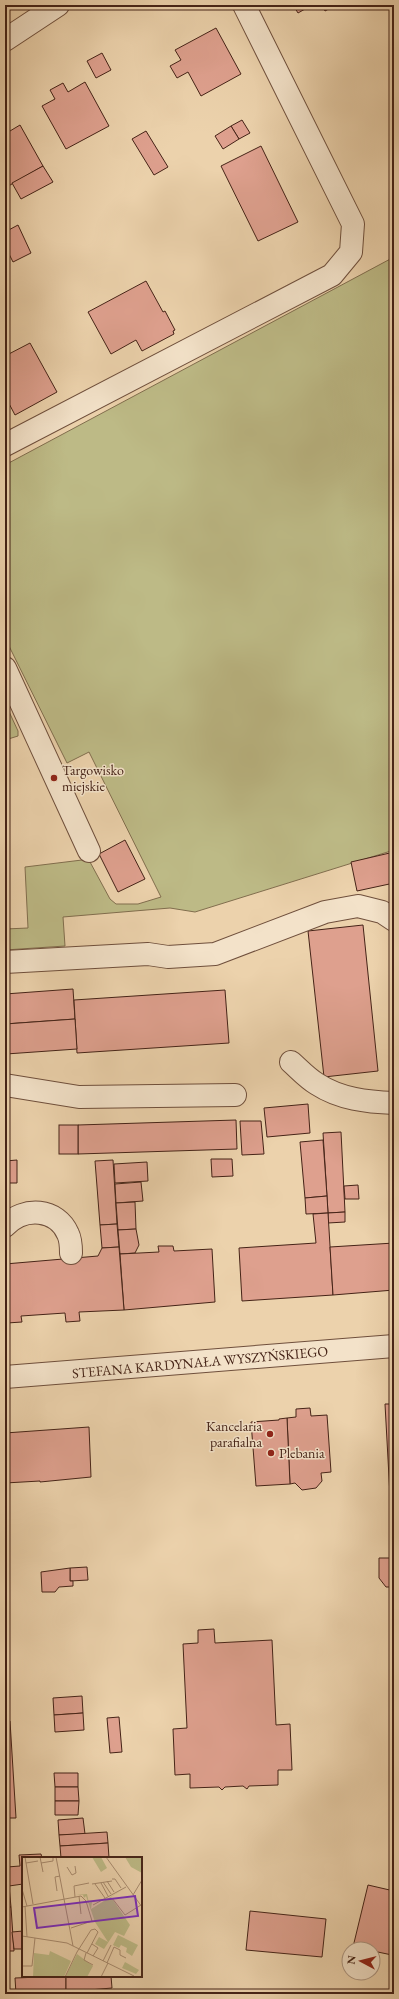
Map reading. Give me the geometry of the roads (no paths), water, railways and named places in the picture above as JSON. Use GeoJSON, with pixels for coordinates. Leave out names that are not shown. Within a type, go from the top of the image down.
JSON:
{"type":"FeatureCollection","features":[{"type":"Feature","properties":{"kind":"street"},"geometry":{"type":"LineString","coordinates":[[5,40],[58,5]]}},
{"type":"Feature","properties":{"kind":"street"},"geometry":{"type":"LineString","coordinates":[[5,445],[332,275],[350,252],[353,224],[244,5]]}},
{"type":"Feature","properties":{"kind":"street"},"geometry":{"type":"LineString","coordinates":[[5,668],[89,851]]}},
{"type":"Feature","properties":{"kind":"street"},"geometry":{"type":"LineString","coordinates":[[5,962],[148,954],[168,957],[215,954],[325,912],[358,906],[382,912],[394,920]]}},
{"type":"Feature","properties":{"kind":"street"},"geometry":{"type":"LineString","coordinates":[[291,1062],[316,1084],[341,1096],[371,1102],[394,1103]]}},
{"type":"Feature","properties":{"kind":"street"},"geometry":{"type":"LineString","coordinates":[[5,1086],[79,1098],[235,1095]]}},
{"type":"Feature","properties":{"kind":"street"},"geometry":{"type":"LineString","coordinates":[[5,1226],[12,1219],[25,1213],[38,1212],[53,1216],[63,1225],[69,1236],[72,1253]]}},
{"type":"Feature","properties":{"kind":"street","name":"STEFANA KARDYNAŁA WYSZYŃSKIEGO"},"geometry":{"type":"LineString","coordinates":[[5,1377],[394,1346]]}},
{"type":"Feature","properties":{"kind":"place","name":"Targowisko miejskie"},"geometry":{"type":"Point","coordinates":[54,778]}},
{"type":"Feature","properties":{"kind":"place","name":"Kancelaria parafialna"},"geometry":{"type":"Point","coordinates":[270,1434]}},
{"type":"Feature","properties":{"kind":"place","name":"Plebania"},"geometry":{"type":"Point","coordinates":[271,1453]}}]}
